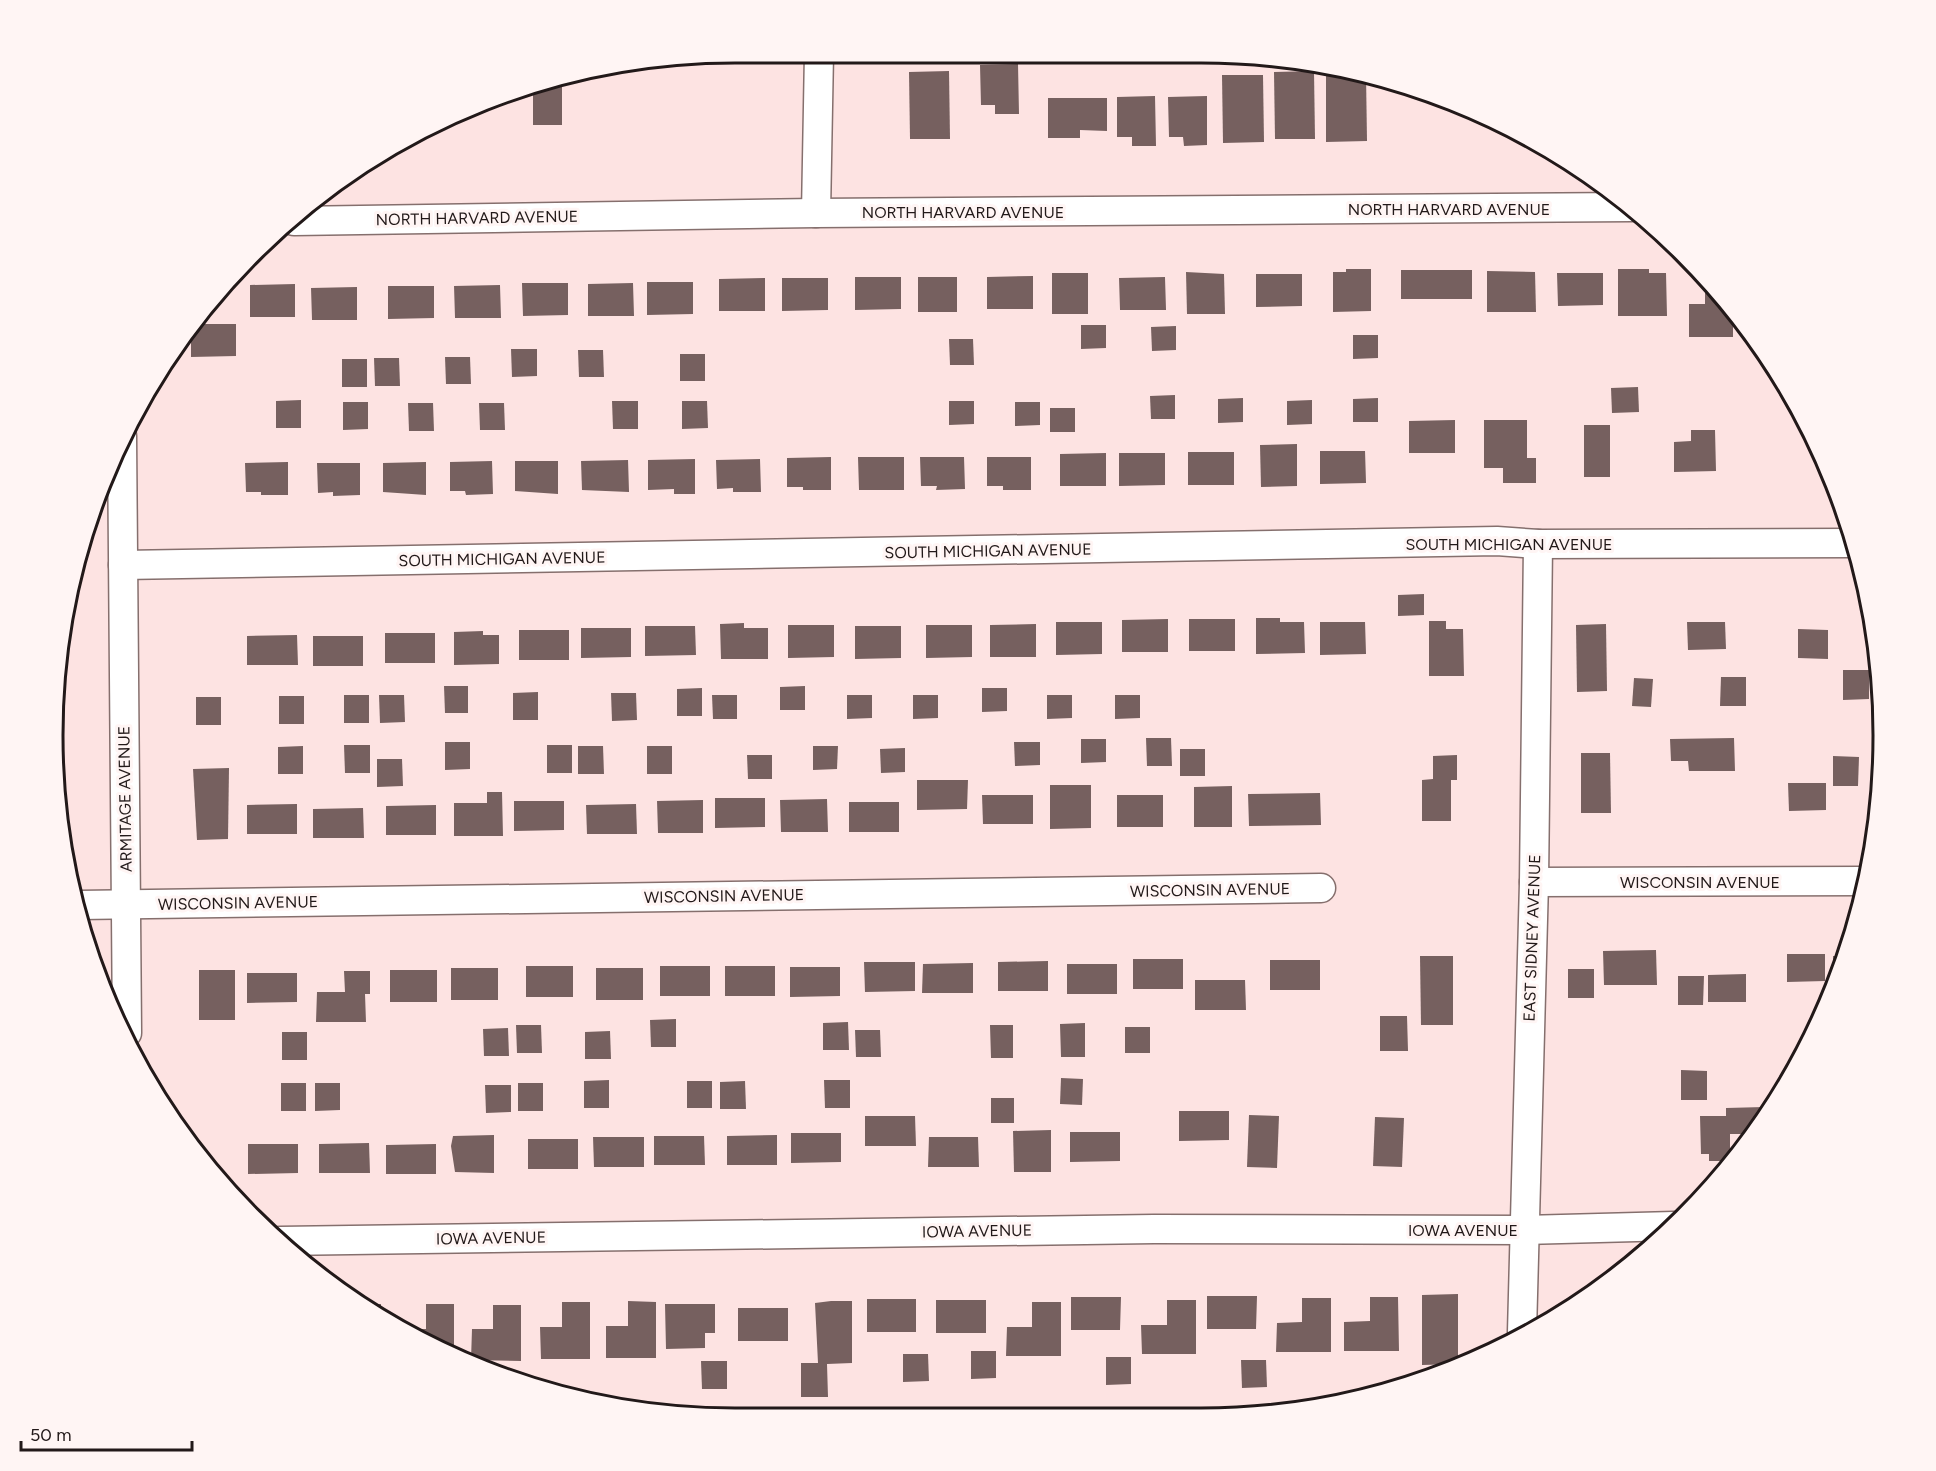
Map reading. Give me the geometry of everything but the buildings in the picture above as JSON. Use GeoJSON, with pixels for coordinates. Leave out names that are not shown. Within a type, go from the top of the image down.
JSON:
{"type":"FeatureCollection","features":[{"type":"Feature","properties":{"kind":"street"},"geometry":{"type":"LineString","coordinates":[[816,213],[819,63]]}},
{"type":"Feature","properties":{"kind":"street","name":"NORTH HARVARD AVENUE"},"geometry":{"type":"LineString","coordinates":[[303,221],[816,213],[1616,207]]}},
{"type":"Feature","properties":{"kind":"street","name":"ARMITAGE AVENUE"},"geometry":{"type":"LineString","coordinates":[[122,460],[127,1022]]}},
{"type":"Feature","properties":{"kind":"street","name":"SOUTH MICHIGAN AVENUE"},"geometry":{"type":"LineString","coordinates":[[123,566],[1497,541],[1538,544],[1844,543]]}},
{"type":"Feature","properties":{"kind":"street","name":"EAST SIDNEY AVENUE"},"geometry":{"type":"LineString","coordinates":[[1522,1326],[1534,882],[1538,544]]}},
{"type":"Feature","properties":{"kind":"street","name":"WISCONSIN AVENUE"},"geometry":{"type":"LineString","coordinates":[[1534,882],[1857,881]]}},
{"type":"Feature","properties":{"kind":"street","name":"WISCONSIN AVENUE"},"geometry":{"type":"LineString","coordinates":[[85,906],[1321,888]]}},
{"type":"Feature","properties":{"kind":"street","name":"IOWA AVENUE"},"geometry":{"type":"LineString","coordinates":[[292,1241],[1154,1229],[1523,1230],[1660,1226]]}}]}
